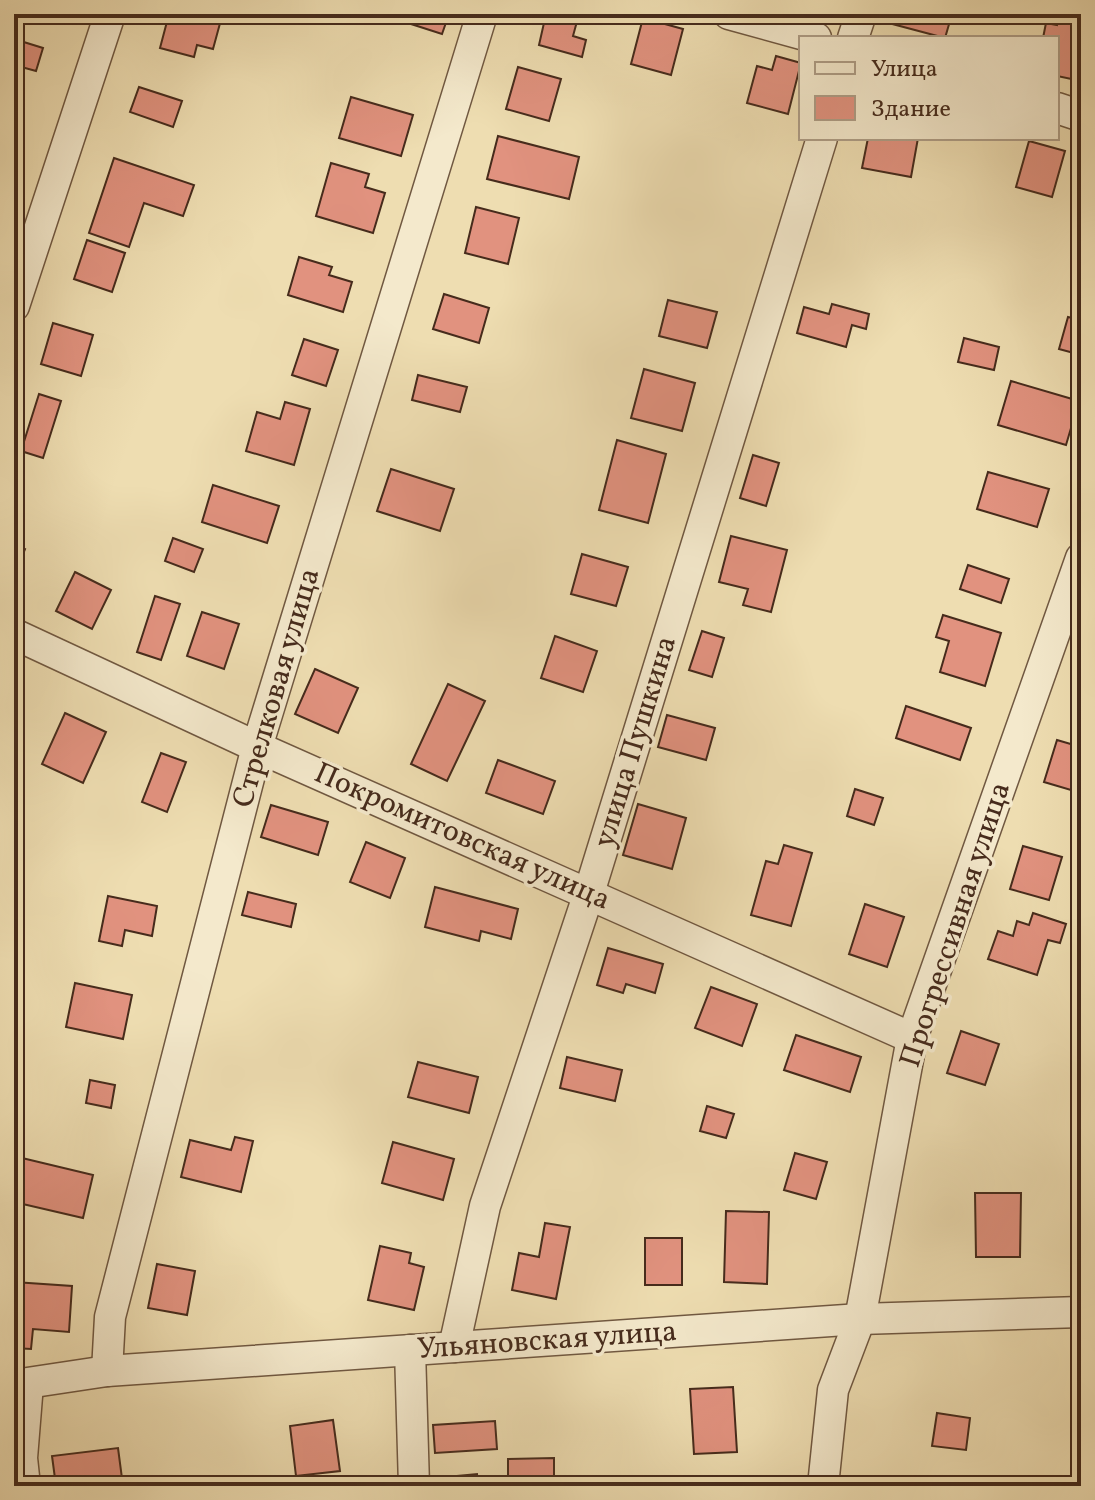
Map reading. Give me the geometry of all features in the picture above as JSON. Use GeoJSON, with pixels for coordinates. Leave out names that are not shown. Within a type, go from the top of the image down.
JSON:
{"type":"FeatureCollection","features":[{"type":"Feature","properties":{"kind":"street"},"geometry":{"type":"LineString","coordinates":[[14,306],[110,14]]}},
{"type":"Feature","properties":{"kind":"street","name":"Стрелковая улица"},"geometry":{"type":"LineString","coordinates":[[107,1371],[110,1317],[257,747],[482,14]]}},
{"type":"Feature","properties":{"kind":"street"},"geometry":{"type":"LineString","coordinates":[[729,14],[809,36]]}},
{"type":"Feature","properties":{"kind":"street"},"geometry":{"type":"LineString","coordinates":[[854,36],[861,14]]}},
{"type":"Feature","properties":{"kind":"street"},"geometry":{"type":"LineString","coordinates":[[1059,109],[1081,116]]}},
{"type":"Feature","properties":{"kind":"street","name":"улица Пушкина"},"geometry":{"type":"LineString","coordinates":[[454,1347],[485,1206],[589,893],[821,140]]}},
{"type":"Feature","properties":{"kind":"street","name":"Прогрессивная улица"},"geometry":{"type":"LineString","coordinates":[[823,1486],[833,1390],[860,1319],[912,1038],[1081,558]]}},
{"type":"Feature","properties":{"kind":"street","name":"Покромитовская улица"},"geometry":{"type":"LineString","coordinates":[[14,634],[257,747],[912,1038]]}},
{"type":"Feature","properties":{"kind":"street","name":"Ульяновская улица"},"geometry":{"type":"LineString","coordinates":[[21,1384],[107,1371],[860,1319],[1081,1312]]}},
{"type":"Feature","properties":{"kind":"street"},"geometry":{"type":"LineString","coordinates":[[410,1350],[414,1486]]}},
{"type":"Feature","properties":{"kind":"street"},"geometry":{"type":"LineString","coordinates":[[21,1384],[25,1486]]}},
{"type":"Feature","properties":{"kind":"building"},"geometry":{"type":"Polygon","coordinates":[[[169,14],[222,16],[213,49],[197,45],[194,57],[160,48],[169,14]]]}},
{"type":"Feature","properties":{"kind":"building"},"geometry":{"type":"Polygon","coordinates":[[[411,14],[449,14],[442,34],[408,23],[411,14]]]}},
{"type":"Feature","properties":{"kind":"building"},"geometry":{"type":"Polygon","coordinates":[[[546,14],[579,14],[573,36],[586,40],[582,57],[539,45],[546,14]]]}},
{"type":"Feature","properties":{"kind":"building"},"geometry":{"type":"Polygon","coordinates":[[[883,14],[952,14],[946,36],[881,21],[883,14]]]}},
{"type":"Feature","properties":{"kind":"building"},"geometry":{"type":"Polygon","coordinates":[[[1059,14],[1081,14],[1081,81],[1059,76],[1059,36],[1043,36],[1046,23],[1057,25],[1059,14]]]}},
{"type":"Feature","properties":{"kind":"building"},"geometry":{"type":"Polygon","coordinates":[[[643,18],[683,29],[671,75],[631,64],[643,18]]]}},
{"type":"Feature","properties":{"kind":"building"},"geometry":{"type":"Polygon","coordinates":[[[14,39],[43,48],[36,71],[14,65],[14,39]]]}},
{"type":"Feature","properties":{"kind":"building"},"geometry":{"type":"Polygon","coordinates":[[[776,56],[799,62],[788,114],[747,103],[757,66],[772,70],[776,56]]]}},
{"type":"Feature","properties":{"kind":"building"},"geometry":{"type":"Polygon","coordinates":[[[518,67],[561,79],[549,121],[506,109],[518,67]]]}},
{"type":"Feature","properties":{"kind":"building"},"geometry":{"type":"Polygon","coordinates":[[[139,87],[182,101],[173,127],[130,112],[139,87]]]}},
{"type":"Feature","properties":{"kind":"building"},"geometry":{"type":"Polygon","coordinates":[[[351,97],[413,115],[401,156],[339,138],[351,97]]]}},
{"type":"Feature","properties":{"kind":"building"},"geometry":{"type":"Polygon","coordinates":[[[498,136],[579,157],[569,199],[487,179],[498,136]]]}},
{"type":"Feature","properties":{"kind":"building"},"geometry":{"type":"Polygon","coordinates":[[[868,140],[918,140],[911,177],[862,168],[868,140]]]}},
{"type":"Feature","properties":{"kind":"building"},"geometry":{"type":"Polygon","coordinates":[[[1029,141],[1065,151],[1052,197],[1016,187],[1029,141]]]}},
{"type":"Feature","properties":{"kind":"building"},"geometry":{"type":"Polygon","coordinates":[[[114,158],[194,185],[183,216],[144,203],[129,247],[89,233],[114,158]]]}},
{"type":"Feature","properties":{"kind":"building"},"geometry":{"type":"Polygon","coordinates":[[[331,163],[369,174],[365,187],[385,193],[373,233],[316,216],[331,163]]]}},
{"type":"Feature","properties":{"kind":"building"},"geometry":{"type":"Polygon","coordinates":[[[476,207],[519,218],[508,264],[465,253],[476,207]]]}},
{"type":"Feature","properties":{"kind":"building"},"geometry":{"type":"Polygon","coordinates":[[[87,240],[125,253],[112,292],[74,279],[87,240]]]}},
{"type":"Feature","properties":{"kind":"building"},"geometry":{"type":"Polygon","coordinates":[[[299,257],[332,267],[329,275],[352,282],[343,312],[288,295],[299,257]]]}},
{"type":"Feature","properties":{"kind":"building"},"geometry":{"type":"Polygon","coordinates":[[[444,294],[489,308],[479,343],[433,329],[444,294]]]}},
{"type":"Feature","properties":{"kind":"building"},"geometry":{"type":"Polygon","coordinates":[[[668,300],[717,312],[707,348],[659,336],[668,300]]]}},
{"type":"Feature","properties":{"kind":"building"},"geometry":{"type":"Polygon","coordinates":[[[832,304],[869,314],[866,329],[852,325],[846,347],[797,333],[804,307],[829,314],[832,304]]]}},
{"type":"Feature","properties":{"kind":"building"},"geometry":{"type":"Polygon","coordinates":[[[1068,317],[1081,320],[1081,355],[1059,349],[1068,317]]]}},
{"type":"Feature","properties":{"kind":"building"},"geometry":{"type":"Polygon","coordinates":[[[53,323],[93,335],[81,376],[41,364],[53,323]]]}},
{"type":"Feature","properties":{"kind":"building"},"geometry":{"type":"Polygon","coordinates":[[[964,338],[999,347],[994,370],[958,362],[964,338]]]}},
{"type":"Feature","properties":{"kind":"building"},"geometry":{"type":"Polygon","coordinates":[[[304,339],[338,350],[326,386],[292,375],[304,339]]]}},
{"type":"Feature","properties":{"kind":"building"},"geometry":{"type":"Polygon","coordinates":[[[644,369],[695,383],[682,431],[631,418],[644,369]]]}},
{"type":"Feature","properties":{"kind":"building"},"geometry":{"type":"Polygon","coordinates":[[[418,375],[467,387],[460,412],[412,400],[418,375]]]}},
{"type":"Feature","properties":{"kind":"building"},"geometry":{"type":"Polygon","coordinates":[[[1011,381],[1079,401],[1066,445],[998,425],[1011,381]]]}},
{"type":"Feature","properties":{"kind":"building"},"geometry":{"type":"Polygon","coordinates":[[[39,394],[61,401],[43,458],[21,451],[39,394]]]}},
{"type":"Feature","properties":{"kind":"building"},"geometry":{"type":"Polygon","coordinates":[[[285,402],[310,409],[294,465],[246,451],[257,412],[280,419],[285,402]]]}},
{"type":"Feature","properties":{"kind":"building"},"geometry":{"type":"Polygon","coordinates":[[[617,440],[666,454],[648,523],[599,510],[617,440]]]}},
{"type":"Feature","properties":{"kind":"building"},"geometry":{"type":"Polygon","coordinates":[[[753,455],[779,463],[766,506],[740,498],[753,455]]]}},
{"type":"Feature","properties":{"kind":"building"},"geometry":{"type":"Polygon","coordinates":[[[391,469],[454,489],[440,531],[377,511],[391,469]]]}},
{"type":"Feature","properties":{"kind":"building"},"geometry":{"type":"Polygon","coordinates":[[[988,472],[1049,489],[1037,527],[977,509],[988,472]]]}},
{"type":"Feature","properties":{"kind":"building"},"geometry":{"type":"Polygon","coordinates":[[[213,485],[279,506],[267,543],[202,522],[213,485]]]}},
{"type":"Feature","properties":{"kind":"building"},"geometry":{"type":"Polygon","coordinates":[[[731,536],[787,550],[771,612],[743,605],[748,589],[719,582],[731,536]]]}},
{"type":"Feature","properties":{"kind":"building"},"geometry":{"type":"Polygon","coordinates":[[[173,538],[203,549],[194,572],[165,561],[173,538]]]}},
{"type":"Feature","properties":{"kind":"building"},"geometry":{"type":"Polygon","coordinates":[[[14,545],[25,549],[14,577],[14,545]]]}},
{"type":"Feature","properties":{"kind":"building"},"geometry":{"type":"Polygon","coordinates":[[[582,554],[628,567],[616,606],[571,594],[582,554]]]}},
{"type":"Feature","properties":{"kind":"building"},"geometry":{"type":"Polygon","coordinates":[[[968,565],[1009,579],[1001,603],[960,589],[968,565]]]}},
{"type":"Feature","properties":{"kind":"building"},"geometry":{"type":"Polygon","coordinates":[[[75,572],[111,590],[92,629],[56,611],[75,572]]]}},
{"type":"Feature","properties":{"kind":"building"},"geometry":{"type":"Polygon","coordinates":[[[155,596],[180,604],[161,660],[137,652],[155,596]]]}},
{"type":"Feature","properties":{"kind":"building"},"geometry":{"type":"Polygon","coordinates":[[[202,612],[239,624],[224,669],[187,656],[202,612]]]}},
{"type":"Feature","properties":{"kind":"building"},"geometry":{"type":"Polygon","coordinates":[[[943,615],[1001,633],[985,686],[940,672],[949,641],[936,637],[943,615]]]}},
{"type":"Feature","properties":{"kind":"building"},"geometry":{"type":"Polygon","coordinates":[[[702,631],[724,638],[712,677],[689,670],[702,631]]]}},
{"type":"Feature","properties":{"kind":"building"},"geometry":{"type":"Polygon","coordinates":[[[555,636],[597,651],[583,692],[541,678],[555,636]]]}},
{"type":"Feature","properties":{"kind":"building"},"geometry":{"type":"Polygon","coordinates":[[[315,669],[358,688],[338,733],[295,714],[315,669]]]}},
{"type":"Feature","properties":{"kind":"building"},"geometry":{"type":"Polygon","coordinates":[[[448,684],[485,701],[447,781],[411,764],[448,684]]]}},
{"type":"Feature","properties":{"kind":"building"},"geometry":{"type":"Polygon","coordinates":[[[906,706],[971,728],[960,760],[896,738],[906,706]]]}},
{"type":"Feature","properties":{"kind":"building"},"geometry":{"type":"Polygon","coordinates":[[[65,713],[106,732],[83,783],[42,764],[65,713]]]}},
{"type":"Feature","properties":{"kind":"building"},"geometry":{"type":"Polygon","coordinates":[[[667,715],[715,728],[706,760],[658,747],[667,715]]]}},
{"type":"Feature","properties":{"kind":"building"},"geometry":{"type":"Polygon","coordinates":[[[1057,740],[1081,747],[1081,793],[1044,782],[1057,740]]]}},
{"type":"Feature","properties":{"kind":"building"},"geometry":{"type":"Polygon","coordinates":[[[161,753],[186,762],[167,812],[142,802],[161,753]]]}},
{"type":"Feature","properties":{"kind":"building"},"geometry":{"type":"Polygon","coordinates":[[[498,760],[555,781],[543,814],[486,793],[498,760]]]}},
{"type":"Feature","properties":{"kind":"building"},"geometry":{"type":"Polygon","coordinates":[[[855,789],[883,798],[874,825],[847,816],[855,789]]]}},
{"type":"Feature","properties":{"kind":"building"},"geometry":{"type":"Polygon","coordinates":[[[638,804],[686,818],[672,869],[623,855],[638,804]]]}},
{"type":"Feature","properties":{"kind":"building"},"geometry":{"type":"Polygon","coordinates":[[[271,805],[328,822],[318,855],[261,837],[271,805]]]}},
{"type":"Feature","properties":{"kind":"building"},"geometry":{"type":"Polygon","coordinates":[[[366,842],[405,858],[390,898],[350,882],[366,842]]]}},
{"type":"Feature","properties":{"kind":"building"},"geometry":{"type":"Polygon","coordinates":[[[784,845],[812,853],[791,926],[751,915],[766,861],[778,864],[784,845]]]}},
{"type":"Feature","properties":{"kind":"building"},"geometry":{"type":"Polygon","coordinates":[[[1023,846],[1062,857],[1049,900],[1010,889],[1023,846]]]}},
{"type":"Feature","properties":{"kind":"building"},"geometry":{"type":"Polygon","coordinates":[[[435,887],[518,909],[511,939],[481,931],[479,941],[425,927],[435,887]]]}},
{"type":"Feature","properties":{"kind":"building"},"geometry":{"type":"Polygon","coordinates":[[[248,892],[296,904],[291,927],[242,915],[248,892]]]}},
{"type":"Feature","properties":{"kind":"building"},"geometry":{"type":"Polygon","coordinates":[[[108,896],[157,906],[152,936],[125,930],[122,946],[99,941],[108,896]]]}},
{"type":"Feature","properties":{"kind":"building"},"geometry":{"type":"Polygon","coordinates":[[[865,904],[904,917],[887,967],[849,954],[865,904]]]}},
{"type":"Feature","properties":{"kind":"building"},"geometry":{"type":"Polygon","coordinates":[[[1033,913],[1066,924],[1060,943],[1048,940],[1037,975],[988,959],[998,931],[1013,936],[1017,921],[1029,925],[1033,913]]]}},
{"type":"Feature","properties":{"kind":"building"},"geometry":{"type":"Polygon","coordinates":[[[608,948],[663,964],[655,993],[626,984],[623,993],[597,985],[608,948]]]}},
{"type":"Feature","properties":{"kind":"building"},"geometry":{"type":"Polygon","coordinates":[[[75,983],[132,995],[123,1039],[66,1027],[75,983]]]}},
{"type":"Feature","properties":{"kind":"building"},"geometry":{"type":"Polygon","coordinates":[[[711,987],[757,1004],[742,1046],[695,1028],[711,987]]]}},
{"type":"Feature","properties":{"kind":"building"},"geometry":{"type":"Polygon","coordinates":[[[961,1031],[999,1044],[985,1085],[947,1073],[961,1031]]]}},
{"type":"Feature","properties":{"kind":"building"},"geometry":{"type":"Polygon","coordinates":[[[796,1035],[861,1057],[850,1092],[784,1070],[796,1035]]]}},
{"type":"Feature","properties":{"kind":"building"},"geometry":{"type":"Polygon","coordinates":[[[567,1057],[622,1070],[615,1101],[560,1088],[567,1057]]]}},
{"type":"Feature","properties":{"kind":"building"},"geometry":{"type":"Polygon","coordinates":[[[418,1062],[478,1077],[469,1113],[408,1097],[418,1062]]]}},
{"type":"Feature","properties":{"kind":"building"},"geometry":{"type":"Polygon","coordinates":[[[90,1080],[115,1085],[111,1108],[86,1103],[90,1080]]]}},
{"type":"Feature","properties":{"kind":"building"},"geometry":{"type":"Polygon","coordinates":[[[707,1106],[734,1114],[726,1138],[700,1131],[707,1106]]]}},
{"type":"Feature","properties":{"kind":"building"},"geometry":{"type":"Polygon","coordinates":[[[235,1137],[253,1141],[241,1192],[181,1177],[190,1140],[231,1150],[235,1137]]]}},
{"type":"Feature","properties":{"kind":"building"},"geometry":{"type":"Polygon","coordinates":[[[393,1142],[454,1159],[443,1200],[382,1183],[393,1142]]]}},
{"type":"Feature","properties":{"kind":"building"},"geometry":{"type":"Polygon","coordinates":[[[795,1153],[827,1162],[816,1199],[784,1190],[795,1153]]]}},
{"type":"Feature","properties":{"kind":"building"},"geometry":{"type":"Polygon","coordinates":[[[22,1158],[93,1175],[83,1218],[14,1202],[22,1158]]]}},
{"type":"Feature","properties":{"kind":"building"},"geometry":{"type":"Polygon","coordinates":[[[975,1193],[1021,1193],[1020,1257],[976,1257],[975,1193]]]}},
{"type":"Feature","properties":{"kind":"building"},"geometry":{"type":"Polygon","coordinates":[[[726,1211],[769,1212],[767,1284],[724,1282],[726,1211]]]}},
{"type":"Feature","properties":{"kind":"building"},"geometry":{"type":"Polygon","coordinates":[[[545,1223],[570,1227],[556,1299],[512,1290],[519,1253],[539,1257],[545,1223]]]}},
{"type":"Feature","properties":{"kind":"building"},"geometry":{"type":"Polygon","coordinates":[[[645,1238],[682,1238],[682,1285],[645,1285],[645,1238]]]}},
{"type":"Feature","properties":{"kind":"building"},"geometry":{"type":"Polygon","coordinates":[[[380,1246],[411,1253],[409,1263],[424,1267],[414,1310],[368,1300],[380,1246]]]}},
{"type":"Feature","properties":{"kind":"building"},"geometry":{"type":"Polygon","coordinates":[[[157,1264],[195,1271],[187,1315],[148,1308],[157,1264]]]}},
{"type":"Feature","properties":{"kind":"building"},"geometry":{"type":"Polygon","coordinates":[[[14,1282],[72,1286],[69,1332],[33,1329],[31,1349],[14,1348],[14,1282]]]}},
{"type":"Feature","properties":{"kind":"building"},"geometry":{"type":"Polygon","coordinates":[[[733,1387],[737,1452],[694,1454],[690,1389],[733,1387]]]}},
{"type":"Feature","properties":{"kind":"building"},"geometry":{"type":"Polygon","coordinates":[[[937,1413],[970,1418],[966,1450],[932,1446],[937,1413]]]}},
{"type":"Feature","properties":{"kind":"building"},"geometry":{"type":"Polygon","coordinates":[[[333,1420],[340,1471],[296,1476],[290,1426],[333,1420]]]}},
{"type":"Feature","properties":{"kind":"building"},"geometry":{"type":"Polygon","coordinates":[[[495,1421],[497,1449],[435,1453],[433,1425],[495,1421]]]}},
{"type":"Feature","properties":{"kind":"building"},"geometry":{"type":"Polygon","coordinates":[[[118,1448],[123,1486],[56,1486],[52,1456],[118,1448]]]}},
{"type":"Feature","properties":{"kind":"building"},"geometry":{"type":"Polygon","coordinates":[[[554,1458],[554,1486],[508,1486],[508,1459],[554,1458]]]}},
{"type":"Feature","properties":{"kind":"building"},"geometry":{"type":"Polygon","coordinates":[[[477,1474],[478,1486],[448,1486],[447,1477],[477,1474]]]}}]}
